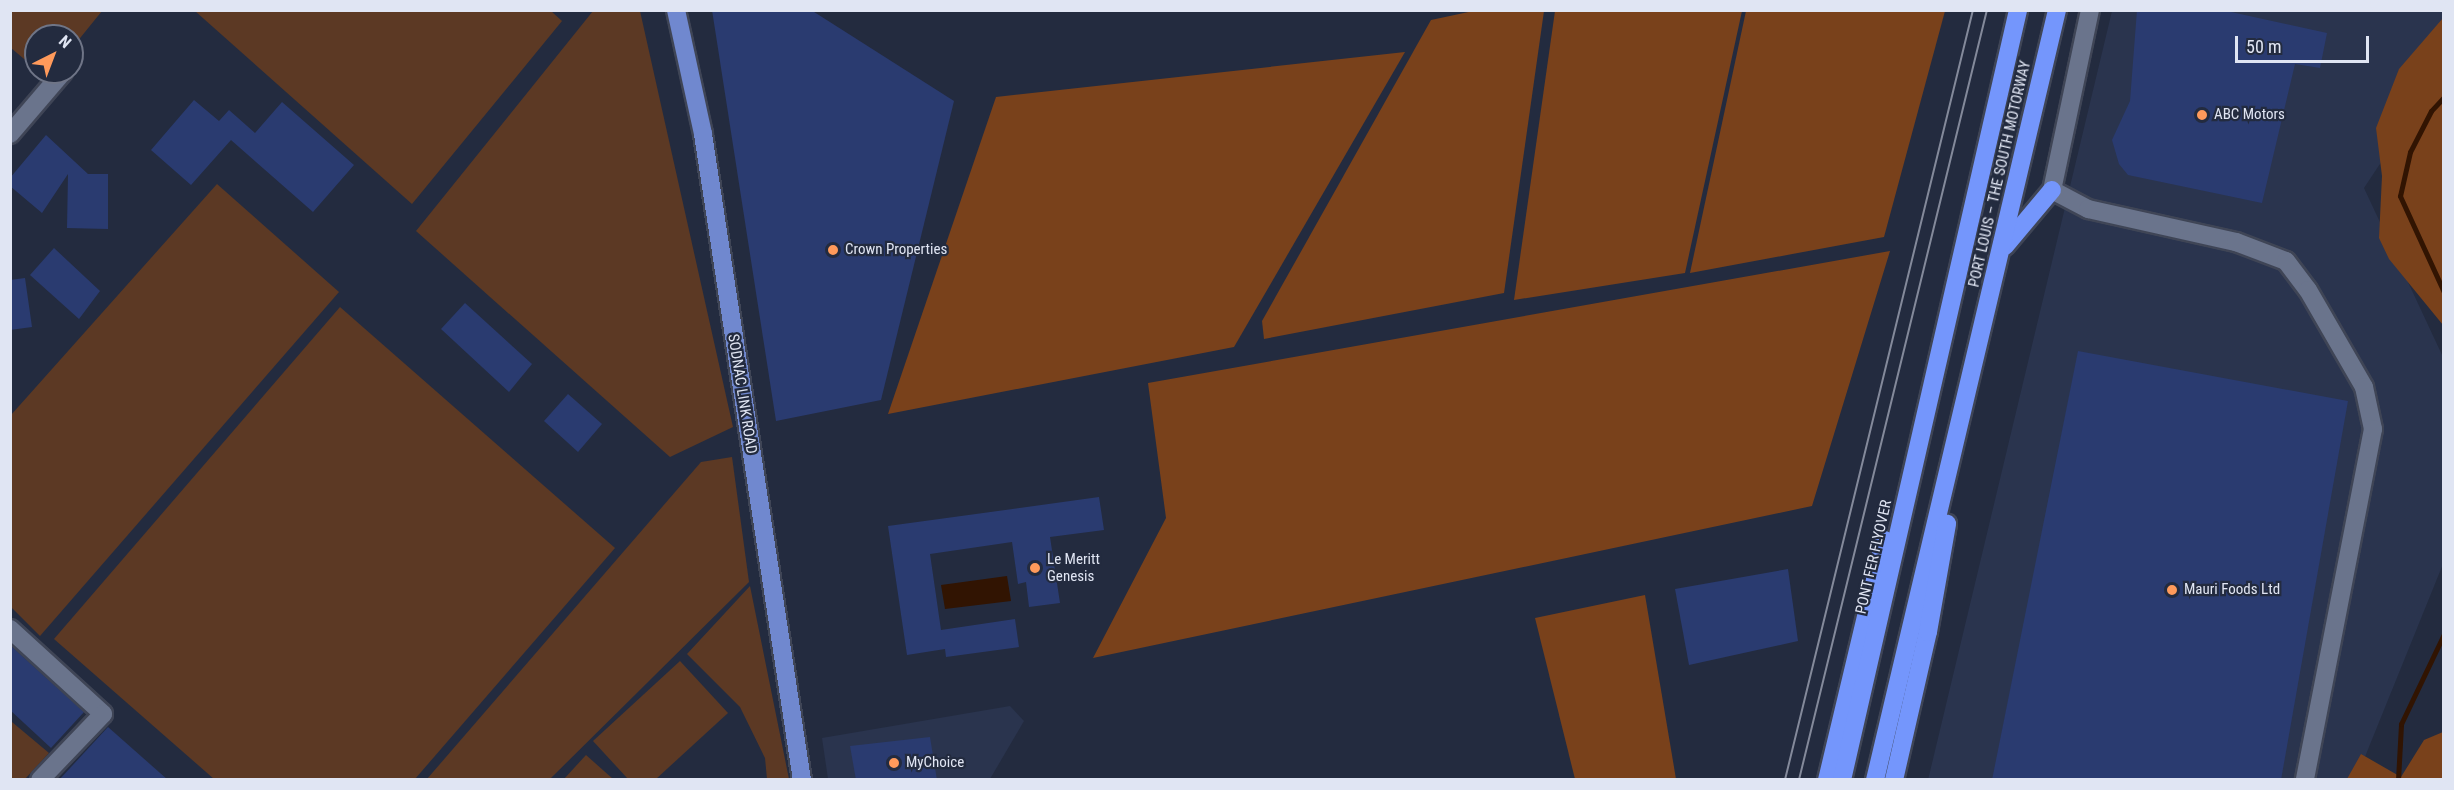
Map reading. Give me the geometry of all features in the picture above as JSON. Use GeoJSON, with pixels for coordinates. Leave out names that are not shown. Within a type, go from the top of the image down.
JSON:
{"type":"FeatureCollection","features":[{"type":"Feature","properties":{"kind":"highway","name":"PORT LOUIS – THE SOUTH MOTORWAY"},"geometry":{"type":"LineString","coordinates":[[1941,343],[2018,10]]}},
{"type":"Feature","properties":{"kind":"highway","name":"PORT LOUIS – THE SOUTH MOTORWAY"},"geometry":{"type":"LineString","coordinates":[[1978,345],[2057,10]]}},
{"type":"Feature","properties":{"kind":"highway"},"geometry":{"type":"LineString","coordinates":[[2002,250],[2052,190]]}},
{"type":"Feature","properties":{"kind":"highway"},"geometry":{"type":"LineString","coordinates":[[1827,780],[1869,593],[1941,343]]}},
{"type":"Feature","properties":{"kind":"highway","name":"PONT FER FLYOVER"},"geometry":{"type":"LineString","coordinates":[[1842,780],[1941,343]]}},
{"type":"Feature","properties":{"kind":"highway"},"geometry":{"type":"LineString","coordinates":[[1875,780],[1978,345]]}},
{"type":"Feature","properties":{"kind":"highway"},"geometry":{"type":"LineString","coordinates":[[1894,780],[1928,632],[1978,345]]}},
{"type":"Feature","properties":{"kind":"main road","name":"SODNAC LINK ROAD"},"geometry":{"type":"LineString","coordinates":[[676,10],[702,134],[802,780]]}},
{"type":"Feature","properties":{"kind":"street"},"geometry":{"type":"LineString","coordinates":[[2090,10],[2052,190],[2088,209],[2236,242],[2286,261],[2308,290],[2364,387],[2373,429],[2305,780]]}},
{"type":"Feature","properties":{"kind":"street"},"geometry":{"type":"LineString","coordinates":[[10,134],[53,84]]}},
{"type":"Feature","properties":{"kind":"street"},"geometry":{"type":"LineString","coordinates":[[10,629],[103,714],[40,780]]}},
{"type":"Feature","properties":{"kind":"shaded area"},"geometry":{"type":"Polygon","coordinates":[[[11,10],[102,11],[84,33],[84,24],[24,24],[24,59],[11,48],[11,10]]]}},
{"type":"Feature","properties":{"kind":"shaded area"},"geometry":{"type":"Polygon","coordinates":[[[1478,10],[1544,11],[1504,293],[1264,339],[1262,321],[1431,20],[1478,10]]]}},
{"type":"Feature","properties":{"kind":"shaded area"},"geometry":{"type":"Polygon","coordinates":[[[195,11],[551,11],[562,21],[412,204],[195,11]]]}},
{"type":"Feature","properties":{"kind":"shaded area"},"geometry":{"type":"Polygon","coordinates":[[[593,11],[640,11],[733,427],[670,457],[416,231],[593,11]]]}},
{"type":"Feature","properties":{"kind":"shaded area"},"geometry":{"type":"Polygon","coordinates":[[[1555,11],[1742,11],[1685,273],[1514,300],[1555,11]]]}},
{"type":"Feature","properties":{"kind":"shaded area"},"geometry":{"type":"Polygon","coordinates":[[[1746,11],[1945,11],[1884,237],[1690,273],[1746,11]]]}},
{"type":"Feature","properties":{"kind":"shaded area"},"geometry":{"type":"Polygon","coordinates":[[[2112,11],[2443,11],[2443,69],[2364,188],[2443,357],[2443,564],[2356,779],[1928,780],[2112,11]]]}},
{"type":"Feature","properties":{"kind":"shaded area"},"geometry":{"type":"Polygon","coordinates":[[[2443,18],[2443,325],[2389,259],[2379,238],[2382,176],[2376,128],[2399,69],[2443,18]]]}},
{"type":"Feature","properties":{"kind":"shaded area"},"geometry":{"type":"Polygon","coordinates":[[[1405,52],[1234,347],[888,414],[996,97],[1405,52]]]}},
{"type":"Feature","properties":{"kind":"shaded area"},"geometry":{"type":"Polygon","coordinates":[[[217,184],[339,292],[40,636],[11,607],[11,415],[217,184]]]}},
{"type":"Feature","properties":{"kind":"shaded area"},"geometry":{"type":"Polygon","coordinates":[[[1890,251],[1812,506],[1093,658],[1166,518],[1148,383],[1890,251]]]}},
{"type":"Feature","properties":{"kind":"shaded area"},"geometry":{"type":"Polygon","coordinates":[[[340,307],[615,548],[415,779],[214,779],[54,639],[340,307]]]}},
{"type":"Feature","properties":{"kind":"shaded area"},"geometry":{"type":"Polygon","coordinates":[[[732,457],[749,582],[550,779],[427,779],[701,462],[732,457]]]}},
{"type":"Feature","properties":{"kind":"shaded area"},"geometry":{"type":"Polygon","coordinates":[[[1007,576],[1011,601],[945,609],[941,585],[1007,576]]]}},
{"type":"Feature","properties":{"kind":"shaded area"},"geometry":{"type":"Polygon","coordinates":[[[750,586],[789,779],[767,779],[765,758],[740,707],[687,654],[750,586]]]}},
{"type":"Feature","properties":{"kind":"shaded area"},"geometry":{"type":"Polygon","coordinates":[[[1645,595],[1676,779],[1575,779],[1535,618],[1645,595]]]}},
{"type":"Feature","properties":{"kind":"shaded area"},"geometry":{"type":"Polygon","coordinates":[[[680,661],[728,713],[656,779],[628,779],[593,741],[680,661]]]}},
{"type":"Feature","properties":{"kind":"shaded area"},"geometry":{"type":"Polygon","coordinates":[[[1010,706],[1024,721],[990,779],[828,779],[822,738],[1010,706]]]}},
{"type":"Feature","properties":{"kind":"shaded area"},"geometry":{"type":"Polygon","coordinates":[[[12,722],[49,753],[25,779],[11,779],[12,722]]]}},
{"type":"Feature","properties":{"kind":"shaded area"},"geometry":{"type":"Polygon","coordinates":[[[2443,732],[2443,779],[2347,779],[2361,754],[2401,777],[2424,740],[2443,732]]]}},
{"type":"Feature","properties":{"kind":"shaded area"},"geometry":{"type":"Polygon","coordinates":[[[586,755],[613,779],[564,779],[586,755]]]}},
{"type":"Feature","properties":{"kind":"building","name":"Crown Properties"},"geometry":{"type":"Polygon","coordinates":[[[712,10],[811,10],[954,101],[881,400],[776,421],[712,10]]]}},
{"type":"Feature","properties":{"kind":"building","name":"ABC Motors"},"geometry":{"type":"Polygon","coordinates":[[[2137,10],[2222,10],[2327,33],[2320,68],[2295,64],[2262,203],[2128,175],[2119,164],[2112,140],[2130,101],[2137,10]]]}},
{"type":"Feature","properties":{"kind":"building"},"geometry":{"type":"Polygon","coordinates":[[[194,100],[219,121],[229,110],[255,133],[282,102],[354,165],[313,212],[231,140],[191,185],[151,150],[194,100]]]}},
{"type":"Feature","properties":{"kind":"building"},"geometry":{"type":"Polygon","coordinates":[[[46,135],[88,174],[108,174],[108,229],[67,228],[68,174],[42,213],[10,186],[10,178],[46,135]]]}},
{"type":"Feature","properties":{"kind":"building"},"geometry":{"type":"Polygon","coordinates":[[[54,248],[100,291],[79,319],[30,275],[54,248]]]}},
{"type":"Feature","properties":{"kind":"building"},"geometry":{"type":"Polygon","coordinates":[[[25,278],[32,327],[10,330],[10,280],[25,278]]]}},
{"type":"Feature","properties":{"kind":"building"},"geometry":{"type":"Polygon","coordinates":[[[465,303],[532,364],[509,392],[441,329],[465,303]]]}},
{"type":"Feature","properties":{"kind":"building","name":"Mauri Foods Ltd"},"geometry":{"type":"Polygon","coordinates":[[[2078,351],[2348,401],[2281,780],[1992,780],[2078,351]]]}},
{"type":"Feature","properties":{"kind":"building"},"geometry":{"type":"Polygon","coordinates":[[[568,394],[602,424],[578,452],[544,421],[568,394]]]}},
{"type":"Feature","properties":{"kind":"building","name":"Le Meritt Genesis"},"geometry":{"type":"Polygon","coordinates":[[[1099,497],[1104,530],[1050,537],[1060,603],[1029,607],[1026,582],[1018,584],[1012,542],[930,554],[941,630],[1015,619],[1019,647],[946,657],[945,649],[907,655],[888,526],[1099,497]]]}},
{"type":"Feature","properties":{"kind":"building"},"geometry":{"type":"Polygon","coordinates":[[[1788,569],[1798,641],[1689,665],[1675,589],[1788,569]]]}},
{"type":"Feature","properties":{"kind":"building"},"geometry":{"type":"Polygon","coordinates":[[[10,645],[84,712],[51,748],[10,710],[10,645]]]}},
{"type":"Feature","properties":{"kind":"building"},"geometry":{"type":"Polygon","coordinates":[[[108,727],[168,780],[59,780],[108,727]]]}},
{"type":"Feature","properties":{"kind":"building","name":"MyChoice"},"geometry":{"type":"Polygon","coordinates":[[[930,737],[937,780],[856,780],[850,746],[930,737]]]}},
{"type":"Feature","properties":{"kind":"waterway"},"geometry":{"type":"LineString","coordinates":[[2444,97],[2431,111],[2410,152],[2400,196],[2444,292]]}},
{"type":"Feature","properties":{"kind":"waterway"},"geometry":{"type":"LineString","coordinates":[[2398,780],[2401,724],[2444,634]]}},
{"type":"Feature","properties":{"kind":"tram line"},"geometry":{"type":"LineString","coordinates":[[1785,780],[1973,10]]}},
{"type":"Feature","properties":{"kind":"tram line"},"geometry":{"type":"LineString","coordinates":[[1799,780],[1987,10]]}},
{"type":"Feature","properties":{"kind":"place","name":"ABC Motors"},"geometry":{"type":"Point","coordinates":[2202,115]}},
{"type":"Feature","properties":{"kind":"place","name":"Crown Properties"},"geometry":{"type":"Point","coordinates":[833,250]}},
{"type":"Feature","properties":{"kind":"place","name":"Le Meritt Genesis"},"geometry":{"type":"Point","coordinates":[1035,568]}},
{"type":"Feature","properties":{"kind":"place","name":"Mauri Foods Ltd"},"geometry":{"type":"Point","coordinates":[2172,590]}},
{"type":"Feature","properties":{"kind":"place","name":"MyChoice"},"geometry":{"type":"Point","coordinates":[894,763]}}]}
